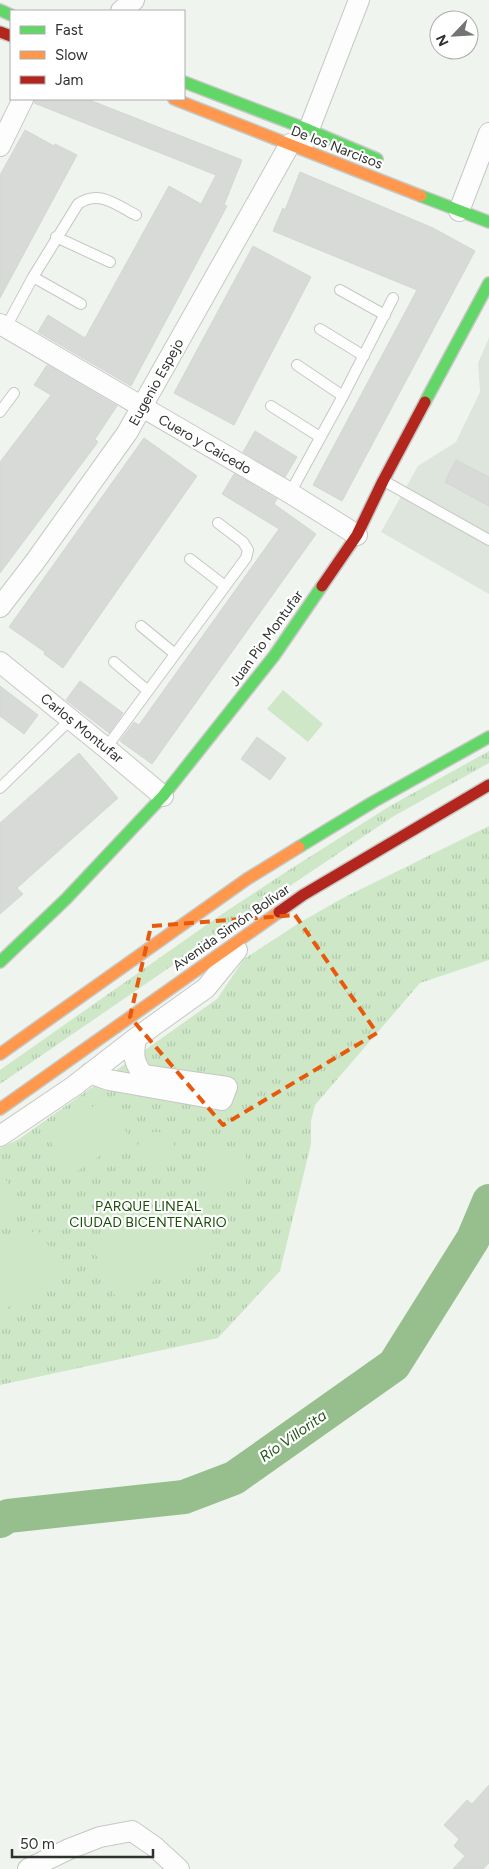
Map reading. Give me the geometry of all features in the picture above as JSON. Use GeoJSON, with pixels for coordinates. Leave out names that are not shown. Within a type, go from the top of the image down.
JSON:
{"type":"FeatureCollection","features":[{"type":"Feature","properties":{"kind":"main road","name":"De los Narcisos"},"geometry":{"type":"LineString","coordinates":[[185,82],[309,130],[391,165]]}},
{"type":"Feature","properties":{"kind":"main road","name":"De los Narcisos"},"geometry":{"type":"LineString","coordinates":[[177,100],[295,146],[463,199],[489,222]]}},
{"type":"Feature","properties":{"kind":"main road","name":"Juan Pio Montufar"},"geometry":{"type":"LineString","coordinates":[[0,962],[66,900],[163,796],[274,656],[357,535],[383,481],[489,283]]}},
{"type":"Feature","properties":{"kind":"main road","name":"Avenida Simón Bolívar"},"geometry":{"type":"LineString","coordinates":[[0,1054],[247,878],[373,802],[489,737]]}},
{"type":"Feature","properties":{"kind":"main road","name":"Avenida Simón Bolívar"},"geometry":{"type":"LineString","coordinates":[[0,1109],[302,895],[489,785]]}},
{"type":"Feature","properties":{"kind":"street"},"geometry":{"type":"LineString","coordinates":[[121,10],[134,0]]}},
{"type":"Feature","properties":{"kind":"street","name":"Eugenio Espejo"},"geometry":{"type":"LineString","coordinates":[[0,607],[116,449],[295,146],[309,130],[359,0]]}},
{"type":"Feature","properties":{"kind":"street"},"geometry":{"type":"LineString","coordinates":[[0,146],[23,100]]}},
{"type":"Feature","properties":{"kind":"street"},"geometry":{"type":"LineString","coordinates":[[463,199],[489,133]]}},
{"type":"Feature","properties":{"kind":"street","name":"Cuero y Caicedo"},"geometry":{"type":"LineString","coordinates":[[3,326],[290,493],[357,535]]}},
{"type":"Feature","properties":{"kind":"street","name":"Carlos Montufar"},"geometry":{"type":"LineString","coordinates":[[0,662],[163,796]]}},
{"type":"Feature","properties":{"kind":"street"},"geometry":{"type":"LineString","coordinates":[[0,1136],[74,1086],[136,1038],[206,988],[255,927]]}},
{"type":"Feature","properties":{"kind":"street"},"geometry":{"type":"LineString","coordinates":[[90,1073],[109,1080],[222,1100],[227,1087],[143,1075],[135,1063],[136,1038]]}},
{"type":"Feature","properties":{"kind":"street"},"geometry":{"type":"LineString","coordinates":[[28,1869],[69,1849],[100,1837],[132,1831],[155,1847],[179,1869]]}},
{"type":"Feature","properties":{"kind":"lane"},"geometry":{"type":"LineString","coordinates":[[3,326],[78,204],[86,198],[94,196],[136,215]]}},
{"type":"Feature","properties":{"kind":"lane"},"geometry":{"type":"LineString","coordinates":[[56,237],[110,262]]}},
{"type":"Feature","properties":{"kind":"lane"},"geometry":{"type":"LineString","coordinates":[[32,276],[81,304]]}},
{"type":"Feature","properties":{"kind":"lane"},"geometry":{"type":"LineString","coordinates":[[340,290],[385,315]]}},
{"type":"Feature","properties":{"kind":"lane"},"geometry":{"type":"LineString","coordinates":[[290,493],[343,396],[393,298]]}},
{"type":"Feature","properties":{"kind":"lane"},"geometry":{"type":"LineString","coordinates":[[320,329],[364,356]]}},
{"type":"Feature","properties":{"kind":"lane"},"geometry":{"type":"LineString","coordinates":[[297,365],[343,396]]}},
{"type":"Feature","properties":{"kind":"lane"},"geometry":{"type":"LineString","coordinates":[[0,412],[14,393]]}},
{"type":"Feature","properties":{"kind":"lane"},"geometry":{"type":"LineString","coordinates":[[271,406],[320,437]]}},
{"type":"Feature","properties":{"kind":"lane"},"geometry":{"type":"LineString","coordinates":[[383,481],[489,540]]}},
{"type":"Feature","properties":{"kind":"lane"},"geometry":{"type":"LineString","coordinates":[[106,748],[246,558],[248,550],[243,542],[218,524]]}},
{"type":"Feature","properties":{"kind":"lane"},"geometry":{"type":"LineString","coordinates":[[190,559],[224,586]]}},
{"type":"Feature","properties":{"kind":"lane"},"geometry":{"type":"LineString","coordinates":[[141,626],[175,654]]}},
{"type":"Feature","properties":{"kind":"lane"},"geometry":{"type":"LineString","coordinates":[[114,662],[148,691]]}},
{"type":"Feature","properties":{"kind":"lane"},"geometry":{"type":"LineString","coordinates":[[0,788],[71,719]]}},
{"type":"Feature","properties":{"kind":"highlighted area"},"geometry":{"type":"Polygon","coordinates":[[[295,915],[377,1033],[223,1125],[130,1017],[151,926],[295,915]]]}},
{"type":"Feature","properties":{"kind":"shaded area"},"geometry":{"type":"Polygon","coordinates":[[[489,338],[489,594],[381,532],[418,466],[456,442],[480,392],[478,363],[489,338]]]}},
{"type":"Feature","properties":{"kind":"green space"},"geometry":{"type":"Polygon","coordinates":[[[283,690],[323,724],[308,742],[267,709],[283,690]]]}},
{"type":"Feature","properties":{"kind":"green space"},"geometry":{"type":"Polygon","coordinates":[[[489,751],[489,763],[394,816],[0,1084],[0,1070],[222,914],[390,806],[489,751]]]}},
{"type":"Feature","properties":{"kind":"green space","name":"PARQUE LINEAL CIUDAD BICENTENARIO"},"geometry":{"type":"Polygon","coordinates":[[[489,826],[489,960],[420,983],[315,1105],[311,1121],[311,1144],[280,1271],[218,1338],[0,1385],[0,1148],[19,1139],[217,999],[244,959],[299,923],[341,899],[489,826]]]}},
{"type":"Feature","properties":{"kind":"green space"},"geometry":{"type":"Polygon","coordinates":[[[104,1099],[129,1136],[73,1174],[48,1138],[104,1099]]]}},
{"type":"Feature","properties":{"kind":"green space"},"geometry":{"type":"Polygon","coordinates":[[[156,1132],[169,1138],[175,1151],[169,1164],[156,1170],[143,1164],[137,1151],[143,1138],[156,1132]]]}},
{"type":"Feature","properties":{"kind":"green space"},"geometry":{"type":"Polygon","coordinates":[[[212,1151],[246,1153],[246,1187],[225,1189],[204,1183],[203,1178],[212,1151]]]}},
{"type":"Feature","properties":{"kind":"green space"},"geometry":{"type":"Polygon","coordinates":[[[4,1177],[25,1207],[0,1226],[0,1180],[4,1177]]]}},
{"type":"Feature","properties":{"kind":"green space"},"geometry":{"type":"Polygon","coordinates":[[[196,1196],[221,1250],[116,1298],[91,1244],[196,1196]]]}},
{"type":"Feature","properties":{"kind":"green space"},"geometry":{"type":"Polygon","coordinates":[[[37,1229],[65,1269],[0,1313],[0,1254],[37,1229]]]}},
{"type":"Feature","properties":{"kind":"building"},"geometry":{"type":"Polygon","coordinates":[[[35,100],[90,100],[242,160],[224,205],[227,206],[131,386],[38,332],[48,315],[85,338],[169,186],[201,204],[216,175],[34,103],[35,100]]]}},
{"type":"Feature","properties":{"kind":"building"},"geometry":{"type":"Polygon","coordinates":[[[25,130],[54,146],[55,144],[77,155],[0,298],[0,175],[25,130]]]}},
{"type":"Feature","properties":{"kind":"building"},"geometry":{"type":"Polygon","coordinates":[[[300,172],[433,228],[475,251],[342,501],[313,485],[417,290],[273,231],[283,208],[285,210],[300,172]]]}},
{"type":"Feature","properties":{"kind":"building"},"geometry":{"type":"Polygon","coordinates":[[[253,246],[311,277],[234,425],[174,393],[253,246]]]}},
{"type":"Feature","properties":{"kind":"building"},"geometry":{"type":"Polygon","coordinates":[[[47,365],[117,406],[95,439],[98,442],[0,573],[0,462],[51,395],[34,385],[47,365]]]}},
{"type":"Feature","properties":{"kind":"building"},"geometry":{"type":"Polygon","coordinates":[[[255,431],[297,457],[285,477],[243,452],[255,431]]]}},
{"type":"Feature","properties":{"kind":"building"},"geometry":{"type":"Polygon","coordinates":[[[144,438],[197,476],[63,668],[44,654],[45,652],[9,627],[144,438]]]}},
{"type":"Feature","properties":{"kind":"building"},"geometry":{"type":"Polygon","coordinates":[[[456,460],[489,477],[489,506],[445,482],[456,460]]]}},
{"type":"Feature","properties":{"kind":"building"},"geometry":{"type":"Polygon","coordinates":[[[234,474],[277,499],[274,504],[316,534],[152,764],[120,741],[134,722],[139,725],[279,529],[222,494],[234,474]]]}},
{"type":"Feature","properties":{"kind":"building"},"geometry":{"type":"Polygon","coordinates":[[[80,681],[123,713],[109,733],[66,700],[80,681]]]}},
{"type":"Feature","properties":{"kind":"building"},"geometry":{"type":"Polygon","coordinates":[[[0,686],[38,715],[24,734],[0,716],[0,686]]]}},
{"type":"Feature","properties":{"kind":"building"},"geometry":{"type":"Polygon","coordinates":[[[257,737],[286,758],[270,780],[241,759],[257,737]]]}},
{"type":"Feature","properties":{"kind":"building"},"geometry":{"type":"Polygon","coordinates":[[[79,753],[118,798],[17,888],[23,894],[0,914],[0,823],[79,753]]]}},
{"type":"Feature","properties":{"kind":"building"},"geometry":{"type":"Polygon","coordinates":[[[489,1785],[489,1863],[483,1869],[453,1869],[465,1856],[454,1846],[459,1839],[444,1825],[467,1800],[472,1804],[489,1785]]]}},
{"type":"Feature","properties":{"kind":"waterway","name":"Río Villorita"},"geometry":{"type":"LineString","coordinates":[[0,1521],[8,1516],[184,1497],[234,1478],[394,1365],[473,1239],[489,1201]]}},
{"type":"Feature","properties":{"kind":"traffic: fast"},"geometry":{"type":"LineString","coordinates":[[0,10],[10,15]]}},
{"type":"Feature","properties":{"kind":"traffic: fast"},"geometry":{"type":"LineString","coordinates":[[185,82],[309,130],[377,159]]}},
{"type":"Feature","properties":{"kind":"traffic: fast"},"geometry":{"type":"LineString","coordinates":[[421,196],[489,222]]}},
{"type":"Feature","properties":{"kind":"traffic: fast"},"geometry":{"type":"LineString","coordinates":[[425,402],[489,283]]}},
{"type":"Feature","properties":{"kind":"traffic: fast"},"geometry":{"type":"LineString","coordinates":[[0,962],[66,899],[163,796],[274,656],[322,586]]}},
{"type":"Feature","properties":{"kind":"traffic: fast"},"geometry":{"type":"LineString","coordinates":[[299,847],[373,802],[489,737]]}},
{"type":"Feature","properties":{"kind":"traffic: slow"},"geometry":{"type":"LineString","coordinates":[[177,100],[421,196]]}},
{"type":"Feature","properties":{"kind":"traffic: slow"},"geometry":{"type":"LineString","coordinates":[[0,1054],[247,879],[299,847]]}},
{"type":"Feature","properties":{"kind":"traffic: slow"},"geometry":{"type":"LineString","coordinates":[[0,1109],[279,912]]}},
{"type":"Feature","properties":{"kind":"traffic: jam"},"geometry":{"type":"LineString","coordinates":[[0,32],[10,36]]}},
{"type":"Feature","properties":{"kind":"traffic: jam"},"geometry":{"type":"LineString","coordinates":[[322,586],[357,535],[425,402]]}},
{"type":"Feature","properties":{"kind":"traffic: jam"},"geometry":{"type":"LineString","coordinates":[[279,912],[303,895],[489,785]]}}]}
